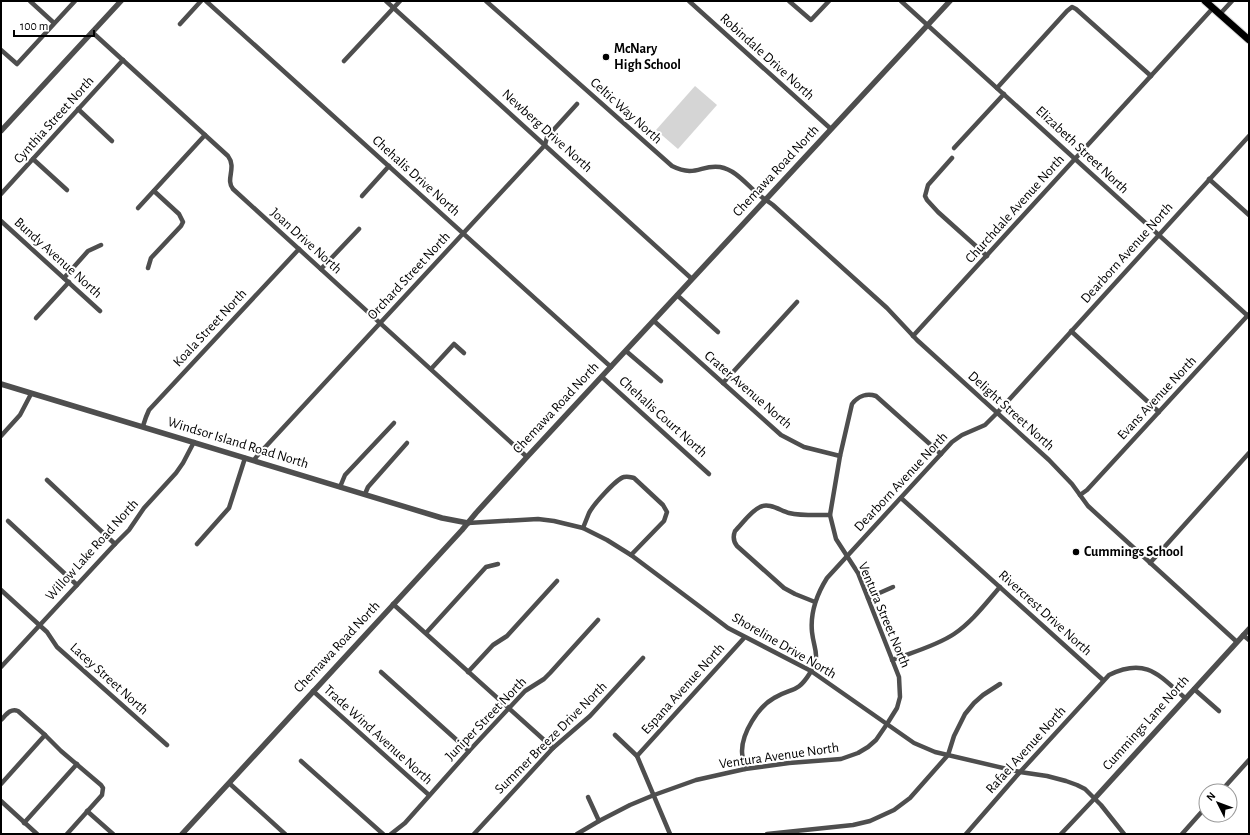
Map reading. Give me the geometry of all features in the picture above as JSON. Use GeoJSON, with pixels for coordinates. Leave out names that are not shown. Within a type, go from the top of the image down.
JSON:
{"type":"FeatureCollection","features":[{"type":"Feature","properties":{"kind":"main road"},"geometry":{"type":"LineString","coordinates":[[1206,1],[1249,40]]}},
{"type":"Feature","properties":{"kind":"street"},"geometry":{"type":"LineString","coordinates":[[30,1],[54,23]]}},
{"type":"Feature","properties":{"kind":"street"},"geometry":{"type":"LineString","coordinates":[[1,50],[17,64],[75,1]]}},
{"type":"Feature","properties":{"kind":"street"},"geometry":{"type":"LineString","coordinates":[[1,131],[121,1]]}},
{"type":"Feature","properties":{"kind":"street"},"geometry":{"type":"LineString","coordinates":[[180,24],[201,1]]}},
{"type":"Feature","properties":{"kind":"street","name":"Chehalis Drive North"},"geometry":{"type":"LineString","coordinates":[[206,1],[611,367]]}},
{"type":"Feature","properties":{"kind":"street","name":"Newberg Drive North"},"geometry":{"type":"LineString","coordinates":[[386,1],[692,279]]}},
{"type":"Feature","properties":{"kind":"street"},"geometry":{"type":"LineString","coordinates":[[344,61],[400,1]]}},
{"type":"Feature","properties":{"kind":"street","name":"Celtic Way North"},"geometry":{"type":"LineString","coordinates":[[486,1],[672,166],[688,172],[714,167],[725,169],[736,174],[759,196],[766,200]]}},
{"type":"Feature","properties":{"kind":"street","name":"Robindale Drive North"},"geometry":{"type":"LineString","coordinates":[[689,1],[831,129]]}},
{"type":"Feature","properties":{"kind":"street"},"geometry":{"type":"LineString","coordinates":[[789,1],[811,20],[829,1]]}},
{"type":"Feature","properties":{"kind":"street","name":"Elizabeth Street North"},"geometry":{"type":"LineString","coordinates":[[901,1],[1158,236],[1248,315]]}},
{"type":"Feature","properties":{"kind":"street","name":"Chemawa Road North"},"geometry":{"type":"LineString","coordinates":[[185,833],[527,457],[950,1]]}},
{"type":"Feature","properties":{"kind":"street"},"geometry":{"type":"LineString","coordinates":[[1220,14],[1232,1]]}},
{"type":"Feature","properties":{"kind":"street"},"geometry":{"type":"LineString","coordinates":[[997,88],[1066,11],[1072,7],[1151,76]]}},
{"type":"Feature","properties":{"kind":"street","name":"Churchdale Avenue North"},"geometry":{"type":"LineString","coordinates":[[913,336],[1213,8]]}},
{"type":"Feature","properties":{"kind":"street","name":"Joan Drive North"},"geometry":{"type":"LineString","coordinates":[[92,32],[231,160],[232,164],[229,183],[233,189],[527,457]]}},
{"type":"Feature","properties":{"kind":"street","name":"Cynthia Street North"},"geometry":{"type":"LineString","coordinates":[[1,194],[123,60]]}},
{"type":"Feature","properties":{"kind":"street"},"geometry":{"type":"LineString","coordinates":[[954,148],[1004,94]]}},
{"type":"Feature","properties":{"kind":"street","name":"Orchard Street North"},"geometry":{"type":"LineString","coordinates":[[254,460],[545,145],[547,138],[576,104]]}},
{"type":"Feature","properties":{"kind":"street"},"geometry":{"type":"LineString","coordinates":[[78,109],[112,141]]}},
{"type":"Feature","properties":{"kind":"street"},"geometry":{"type":"LineString","coordinates":[[138,208],[205,135]]}},
{"type":"Feature","properties":{"kind":"street","name":"Dearborn Avenue North"},"geometry":{"type":"LineString","coordinates":[[745,769],[742,750],[744,736],[755,718],[765,705],[773,698],[800,687],[811,672],[817,657],[812,632],[815,602],[820,589],[828,578],[952,442],[962,435],[985,425],[997,413],[1249,136]]}},
{"type":"Feature","properties":{"kind":"street"},"geometry":{"type":"LineString","coordinates":[[952,158],[928,185],[925,191],[925,196],[938,212],[987,256]]}},
{"type":"Feature","properties":{"kind":"street"},"geometry":{"type":"LineString","coordinates":[[33,159],[67,190]]}},
{"type":"Feature","properties":{"kind":"street"},"geometry":{"type":"LineString","coordinates":[[362,196],[389,166]]}},
{"type":"Feature","properties":{"kind":"street"},"geometry":{"type":"LineString","coordinates":[[1209,179],[1249,216]]}},
{"type":"Feature","properties":{"kind":"street"},"geometry":{"type":"LineString","coordinates":[[148,268],[151,258],[183,222],[179,214],[154,191]]}},
{"type":"Feature","properties":{"kind":"street","name":"Delight Street North"},"geometry":{"type":"LineString","coordinates":[[766,200],[791,220],[887,308],[913,336],[1062,472],[1088,506],[1237,642]]}},
{"type":"Feature","properties":{"kind":"street","name":"Bundy Avenue North"},"geometry":{"type":"LineString","coordinates":[[1,221],[100,312]]}},
{"type":"Feature","properties":{"kind":"street"},"geometry":{"type":"LineString","coordinates":[[321,269],[359,229]]}},
{"type":"Feature","properties":{"kind":"street"},"geometry":{"type":"LineString","coordinates":[[64,278],[88,251],[101,245]]}},
{"type":"Feature","properties":{"kind":"street","name":"Koala Street North"},"geometry":{"type":"LineString","coordinates":[[144,426],[149,410],[299,249]]}},
{"type":"Feature","properties":{"kind":"street"},"geometry":{"type":"LineString","coordinates":[[36,318],[69,282]]}},
{"type":"Feature","properties":{"kind":"street"},"geometry":{"type":"LineString","coordinates":[[677,295],[718,332]]}},
{"type":"Feature","properties":{"kind":"street"},"geometry":{"type":"LineString","coordinates":[[723,384],[797,302]]}},
{"type":"Feature","properties":{"kind":"street","name":"Evans Avenue North"},"geometry":{"type":"LineString","coordinates":[[1080,495],[1087,490],[1248,315]]}},
{"type":"Feature","properties":{"kind":"street","name":"Crater Avenue North"},"geometry":{"type":"LineString","coordinates":[[654,321],[723,384],[787,439],[804,447],[840,456]]}},
{"type":"Feature","properties":{"kind":"street"},"geometry":{"type":"LineString","coordinates":[[1071,331],[1159,412]]}},
{"type":"Feature","properties":{"kind":"street"},"geometry":{"type":"LineString","coordinates":[[431,369],[454,344],[464,353]]}},
{"type":"Feature","properties":{"kind":"street"},"geometry":{"type":"LineString","coordinates":[[626,351],[661,381]]}},
{"type":"Feature","properties":{"kind":"street","name":"Chehalis Court North"},"geometry":{"type":"LineString","coordinates":[[602,377],[710,474]]}},
{"type":"Feature","properties":{"kind":"street","name":"Windsor Island Road North"},"geometry":{"type":"LineString","coordinates":[[1,384],[144,426],[442,518],[468,523]]}},
{"type":"Feature","properties":{"kind":"street"},"geometry":{"type":"LineString","coordinates":[[1,436],[20,415],[31,394]]}},
{"type":"Feature","properties":{"kind":"street","name":"Ventura Street North"},"geometry":{"type":"LineString","coordinates":[[888,724],[897,708],[900,697],[899,677],[858,573],[836,539],[830,515],[840,456],[850,410],[856,400],[866,395],[876,396],[941,454]]}},
{"type":"Feature","properties":{"kind":"street"},"geometry":{"type":"LineString","coordinates":[[340,487],[345,475],[394,423]]}},
{"type":"Feature","properties":{"kind":"street","name":"Willow Lake Road North"},"geometry":{"type":"LineString","coordinates":[[1,667],[129,530],[140,513],[176,473],[194,442]]}},
{"type":"Feature","properties":{"kind":"street"},"geometry":{"type":"LineString","coordinates":[[365,494],[368,487],[407,443]]}},
{"type":"Feature","properties":{"kind":"street"},"geometry":{"type":"LineString","coordinates":[[1150,563],[1249,453]]}},
{"type":"Feature","properties":{"kind":"street"},"geometry":{"type":"LineString","coordinates":[[197,544],[229,508],[245,458]]}},
{"type":"Feature","properties":{"kind":"street"},"geometry":{"type":"LineString","coordinates":[[583,528],[589,513],[595,504],[616,482],[625,476],[634,478],[663,505],[667,512],[664,521],[631,555]]}},
{"type":"Feature","properties":{"kind":"street"},"geometry":{"type":"LineString","coordinates":[[46,480],[115,544]]}},
{"type":"Feature","properties":{"kind":"street","name":"Rivercrest Drive North"},"geometry":{"type":"LineString","coordinates":[[901,498],[1103,680]]}},
{"type":"Feature","properties":{"kind":"street"},"geometry":{"type":"LineString","coordinates":[[815,602],[795,594],[780,584],[737,546],[733,535],[735,530],[756,509],[764,505],[800,515],[830,515]]}},
{"type":"Feature","properties":{"kind":"street","name":"Shoreline Drive North"},"geometry":{"type":"LineString","coordinates":[[468,523],[538,519],[554,520],[583,528],[607,540],[631,555],[728,628],[744,638],[811,672],[914,743],[925,749],[1020,772],[1066,781],[1085,789],[1095,798],[1124,834]]}},
{"type":"Feature","properties":{"kind":"street"},"geometry":{"type":"LineString","coordinates":[[8,521],[77,585]]}},
{"type":"Feature","properties":{"kind":"street"},"geometry":{"type":"LineString","coordinates":[[426,633],[486,567],[498,564]]}},
{"type":"Feature","properties":{"kind":"street"},"geometry":{"type":"LineString","coordinates":[[468,672],[494,645],[507,636],[557,581]]}},
{"type":"Feature","properties":{"kind":"street"},"geometry":{"type":"LineString","coordinates":[[868,598],[892,587]]}},
{"type":"Feature","properties":{"kind":"street"},"geometry":{"type":"LineString","coordinates":[[892,660],[942,641],[955,633],[968,623],[1000,587]]}},
{"type":"Feature","properties":{"kind":"street","name":"Lacey Street North"},"geometry":{"type":"LineString","coordinates":[[1,590],[47,632],[57,647],[167,745]]}},
{"type":"Feature","properties":{"kind":"street"},"geometry":{"type":"LineString","coordinates":[[393,604],[553,748]]}},
{"type":"Feature","properties":{"kind":"street","name":"Juniper Street North"},"geometry":{"type":"LineString","coordinates":[[391,834],[405,822],[525,691],[544,679],[598,620]]}},
{"type":"Feature","properties":{"kind":"street","name":"Cummings Lane North"},"geometry":{"type":"LineString","coordinates":[[1061,834],[1249,629]]}},
{"type":"Feature","properties":{"kind":"street"},"geometry":{"type":"LineString","coordinates":[[1243,635],[1249,640]]}},
{"type":"Feature","properties":{"kind":"street","name":"Espana Avenue North"},"geometry":{"type":"LineString","coordinates":[[637,756],[744,638]]}},
{"type":"Feature","properties":{"kind":"street","name":"Summer Breeze Drive North"},"geometry":{"type":"LineString","coordinates":[[474,834],[553,748],[590,716],[643,658]]}},
{"type":"Feature","properties":{"kind":"street"},"geometry":{"type":"LineString","coordinates":[[1103,680],[1109,675],[1122,669],[1143,668],[1155,672],[1186,698]]}},
{"type":"Feature","properties":{"kind":"street"},"geometry":{"type":"LineString","coordinates":[[381,672],[469,751]]}},
{"type":"Feature","properties":{"kind":"street","name":"Rafael Avenue North"},"geometry":{"type":"LineString","coordinates":[[966,834],[1103,680]]}},
{"type":"Feature","properties":{"kind":"street"},"geometry":{"type":"LineString","coordinates":[[767,834],[853,825],[870,821],[894,810],[910,798],[948,755],[954,736],[965,714],[974,703],[1000,684]]}},
{"type":"Feature","properties":{"kind":"street"},"geometry":{"type":"LineString","coordinates":[[1194,689],[1219,711]]}},
{"type":"Feature","properties":{"kind":"street","name":"Trade Wind Avenue North"},"geometry":{"type":"LineString","coordinates":[[313,691],[429,795]]}},
{"type":"Feature","properties":{"kind":"street"},"geometry":{"type":"LineString","coordinates":[[1,720],[9,712],[15,710],[18,711],[61,751],[99,782],[103,788],[102,795],[67,834]]}},
{"type":"Feature","properties":{"kind":"street","name":"Ventura Avenue North"},"geometry":{"type":"LineString","coordinates":[[577,834],[630,805],[696,780],[745,769],[789,763],[841,759],[858,753],[876,740],[888,724]]}},
{"type":"Feature","properties":{"kind":"street"},"geometry":{"type":"LineString","coordinates":[[1,784],[45,735]]}},
{"type":"Feature","properties":{"kind":"street"},"geometry":{"type":"LineString","coordinates":[[615,736],[637,756],[670,834]]}},
{"type":"Feature","properties":{"kind":"street"},"geometry":{"type":"LineString","coordinates":[[1228,783],[1249,760]]}},
{"type":"Feature","properties":{"kind":"street"},"geometry":{"type":"LineString","coordinates":[[301,761],[383,834]]}},
{"type":"Feature","properties":{"kind":"street"},"geometry":{"type":"LineString","coordinates":[[24,823],[77,764]]}},
{"type":"Feature","properties":{"kind":"street"},"geometry":{"type":"LineString","coordinates":[[229,783],[285,834]]}},
{"type":"Feature","properties":{"kind":"street"},"geometry":{"type":"LineString","coordinates":[[588,797],[599,821]]}},
{"type":"Feature","properties":{"kind":"street"},"geometry":{"type":"LineString","coordinates":[[1,801],[36,834]]}},
{"type":"Feature","properties":{"kind":"street"},"geometry":{"type":"LineString","coordinates":[[87,811],[113,834]]}},
{"type":"Feature","properties":{"kind":"street"},"geometry":{"type":"LineString","coordinates":[[1182,834],[1198,816]]}},
{"type":"Feature","properties":{"kind":"shaded area"},"geometry":{"type":"Polygon","coordinates":[[[695,86],[717,105],[678,149],[656,130],[695,86]]]}},
{"type":"Feature","properties":{"kind":"place","name":"McNary High School"},"geometry":{"type":"Point","coordinates":[606,57]}},
{"type":"Feature","properties":{"kind":"place","name":"Cummings School"},"geometry":{"type":"Point","coordinates":[1076,552]}}]}
